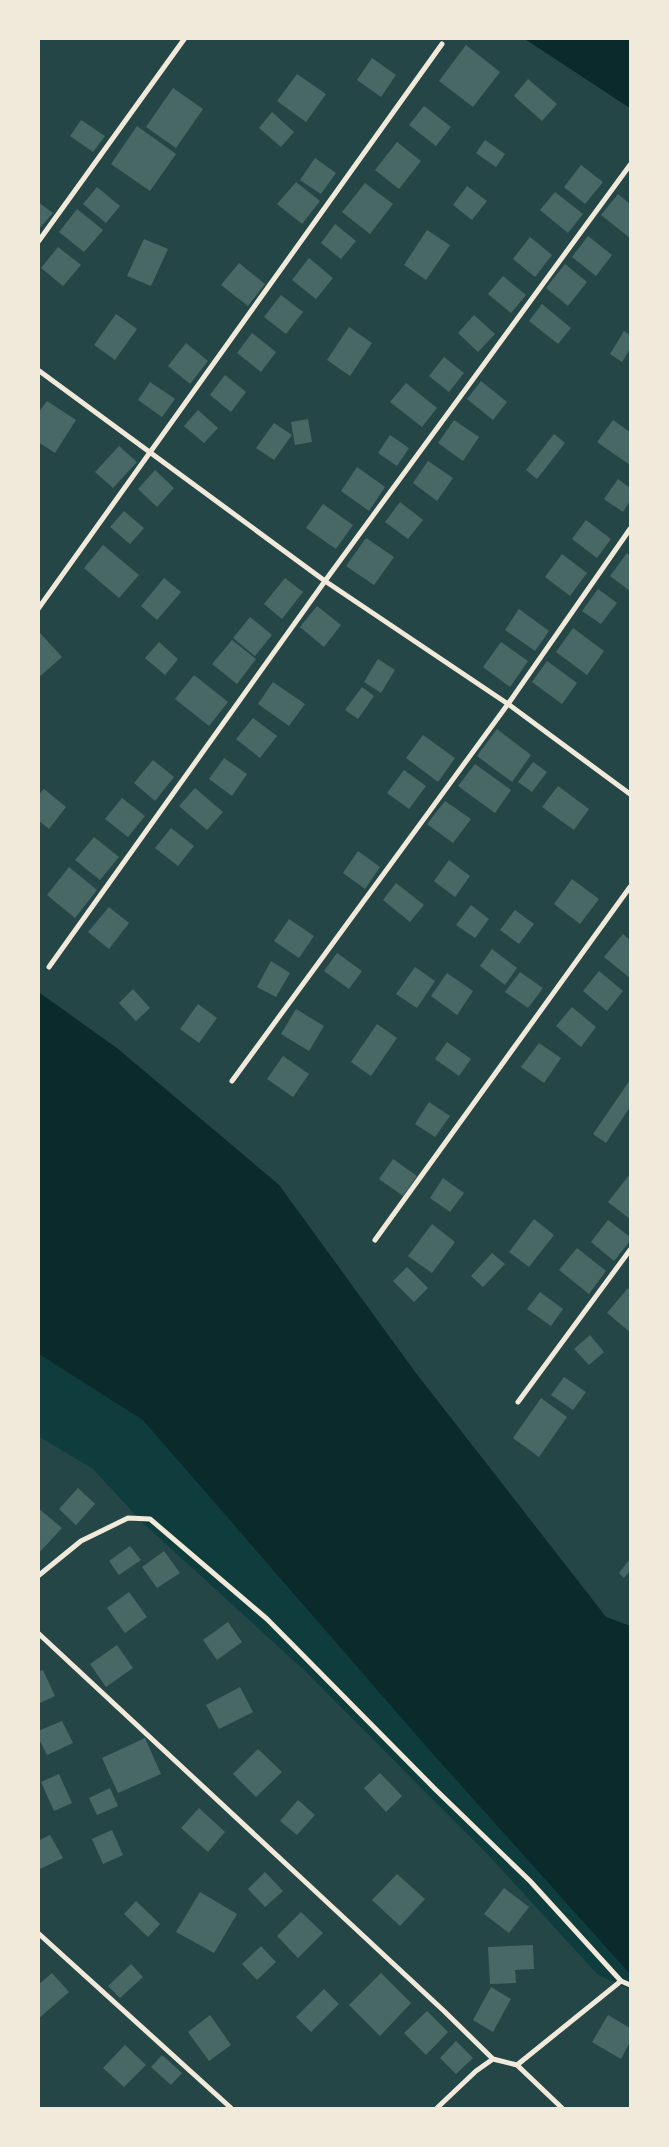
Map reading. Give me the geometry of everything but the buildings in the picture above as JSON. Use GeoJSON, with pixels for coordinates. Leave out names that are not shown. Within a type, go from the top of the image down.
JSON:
{"type":"FeatureCollection","features":[{"type":"Feature","properties":{"kind":"lane"},"geometry":{"type":"LineString","coordinates":[[38,242],[184,38]]}},
{"type":"Feature","properties":{"kind":"lane"},"geometry":{"type":"LineString","coordinates":[[38,610],[442,44]]}},
{"type":"Feature","properties":{"kind":"lane"},"geometry":{"type":"LineString","coordinates":[[49,967],[325,581],[631,165]]}},
{"type":"Feature","properties":{"kind":"lane"},"geometry":{"type":"LineString","coordinates":[[38,370],[325,581],[508,704],[631,794]]}},
{"type":"Feature","properties":{"kind":"lane"},"geometry":{"type":"LineString","coordinates":[[232,1081],[508,704],[631,529]]}},
{"type":"Feature","properties":{"kind":"lane"},"geometry":{"type":"LineString","coordinates":[[375,1240],[631,887]]}},
{"type":"Feature","properties":{"kind":"lane"},"geometry":{"type":"LineString","coordinates":[[519,1402],[631,1250]]}},
{"type":"Feature","properties":{"kind":"lane"},"geometry":{"type":"LineString","coordinates":[[38,1576],[81,1541],[128,1518],[150,1519],[267,1619],[530,1881],[621,1981],[631,1985]]}},
{"type":"Feature","properties":{"kind":"lane"},"geometry":{"type":"LineString","coordinates":[[38,1633],[434,2001],[492,2059],[517,2065],[562,2109]]}},
{"type":"Feature","properties":{"kind":"lane"},"geometry":{"type":"LineString","coordinates":[[38,1933],[231,2109]]}},
{"type":"Feature","properties":{"kind":"lane"},"geometry":{"type":"LineString","coordinates":[[517,2065],[621,1981]]}},
{"type":"Feature","properties":{"kind":"lane"},"geometry":{"type":"LineString","coordinates":[[438,2109],[492,2059]]}},
{"type":"Feature","properties":{"kind":"shaded area"},"geometry":{"type":"Polygon","coordinates":[[[39,39],[525,39],[630,108],[630,1626],[606,1617],[415,1372],[279,1185],[118,1049],[39,992],[39,39]]]}},
{"type":"Feature","properties":{"kind":"shaded area"},"geometry":{"type":"Polygon","coordinates":[[[525,39],[630,39],[630,108],[525,39]]]}},
{"type":"Feature","properties":{"kind":"shaded area"},"geometry":{"type":"Polygon","coordinates":[[[38,992],[118,1049],[279,1185],[415,1372],[606,1617],[630,1626],[630,1974],[425,1745],[143,1420],[39,1354],[38,992]]]}},
{"type":"Feature","properties":{"kind":"shaded area"},"geometry":{"type":"Polygon","coordinates":[[[38,1436],[93,1469],[143,1523],[305,1671],[492,1859],[598,1975],[630,1989],[630,2108],[39,2108],[38,1436]]]}}]}
